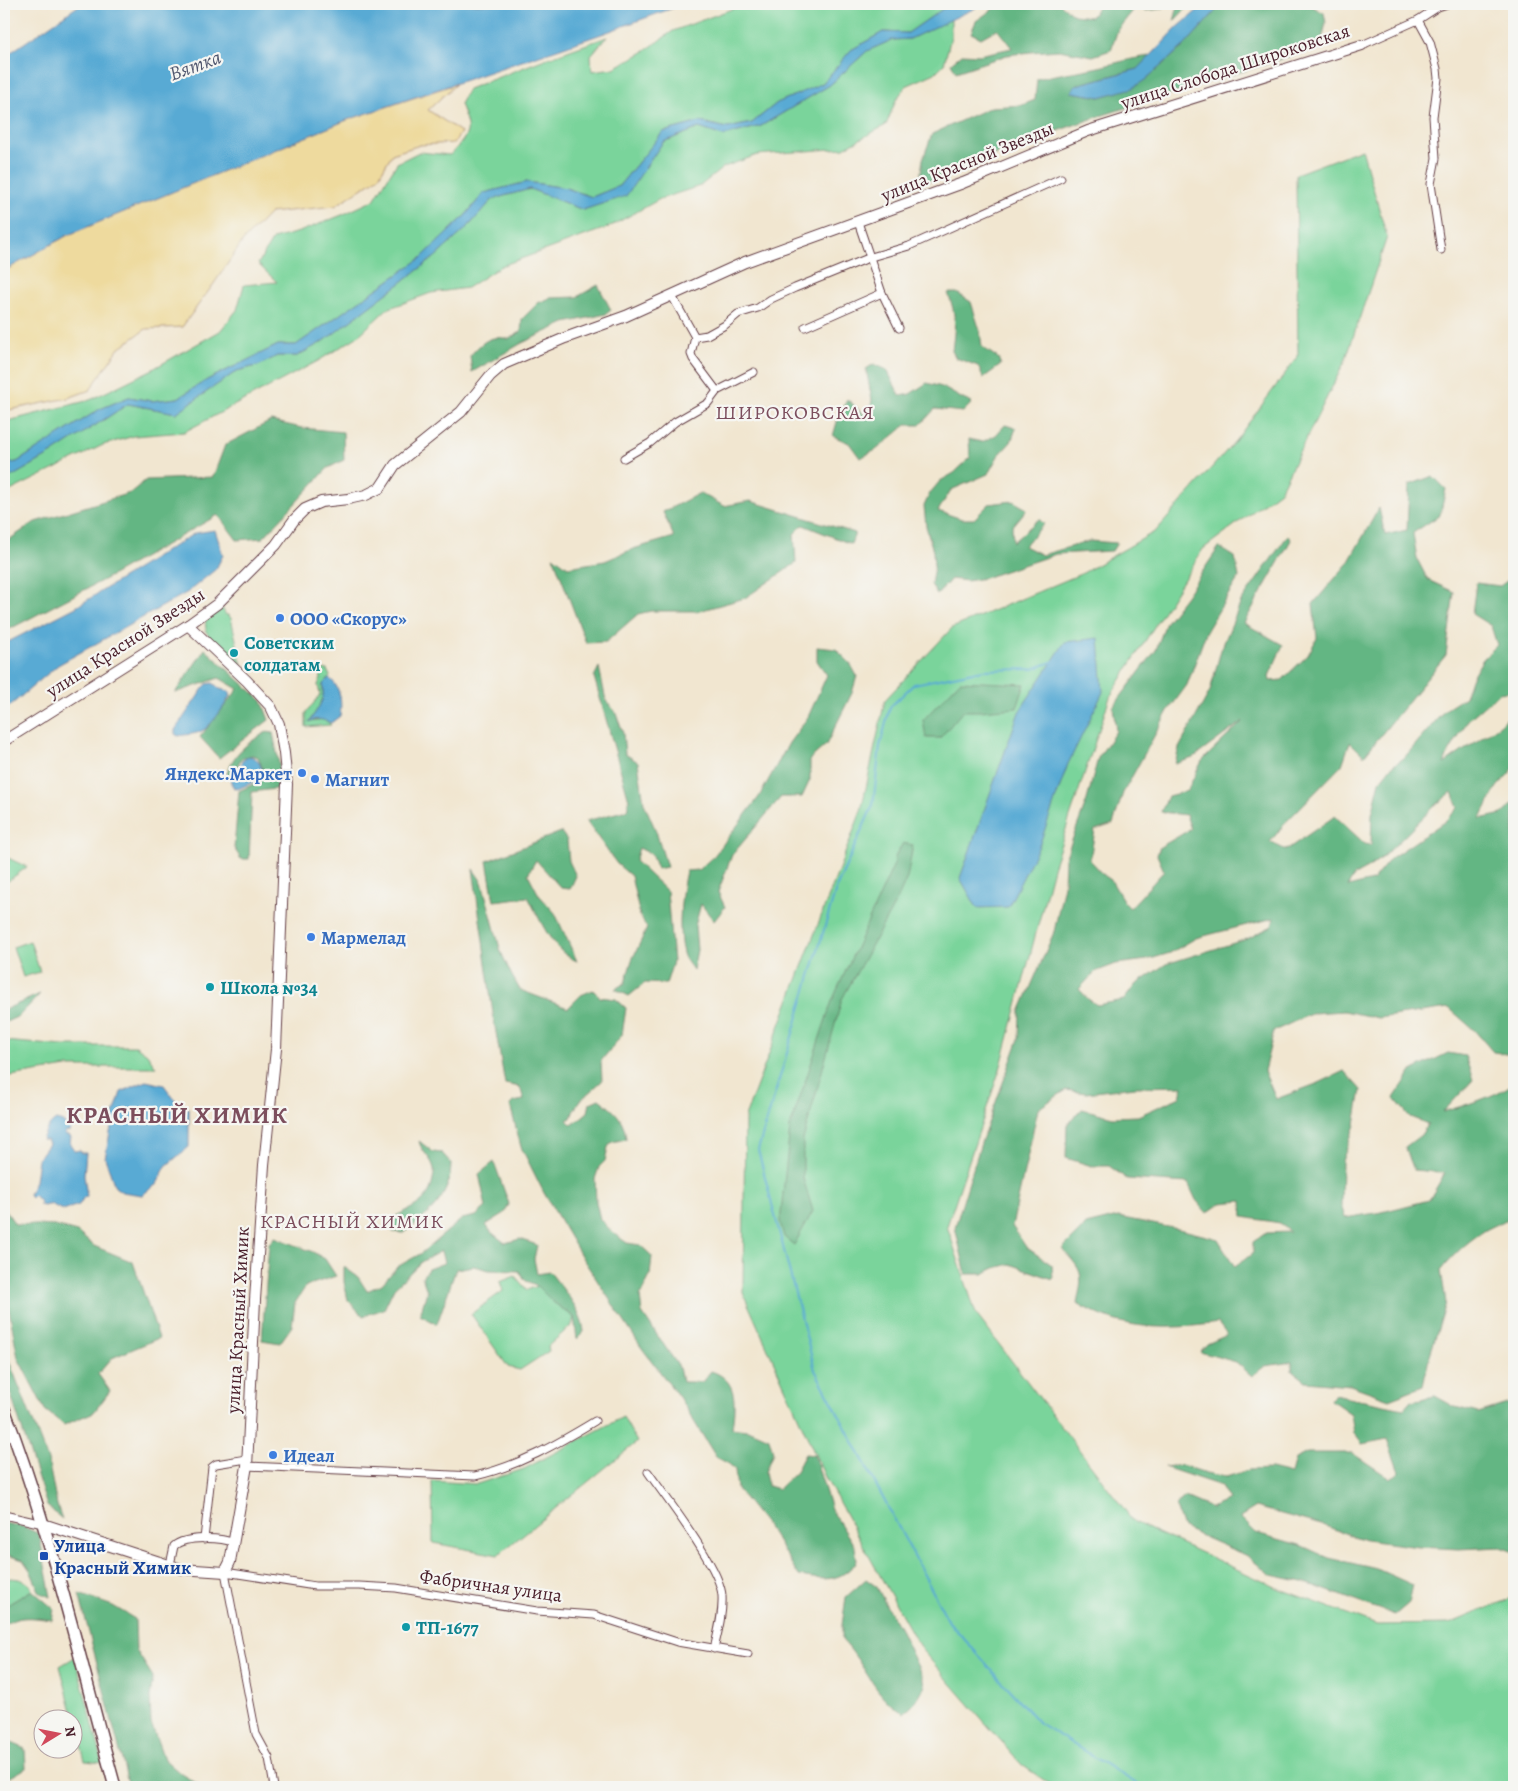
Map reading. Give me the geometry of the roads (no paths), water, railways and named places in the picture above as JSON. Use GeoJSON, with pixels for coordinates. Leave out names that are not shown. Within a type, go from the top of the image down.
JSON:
{"type":"FeatureCollection","features":[{"type":"Feature","properties":{"kind":"main road"},"geometry":{"type":"LineString","coordinates":[[4,1409],[20,1451],[43,1524],[115,1787]]}},
{"type":"Feature","properties":{"kind":"street","name":"улица Слобода Широковская"},"geometry":{"type":"LineString","coordinates":[[1088,131],[1362,45],[1418,20],[1438,7],[1447,4]]}},
{"type":"Feature","properties":{"kind":"street"},"geometry":{"type":"LineString","coordinates":[[1418,20],[1430,42],[1438,78],[1433,117],[1436,158],[1431,184],[1441,250]]}},
{"type":"Feature","properties":{"kind":"street","name":"улица Красной Звезды"},"geometry":{"type":"LineString","coordinates":[[4,740],[188,625],[217,604],[276,545],[305,509],[321,502],[366,495],[380,488],[395,465],[461,412],[490,376],[504,364],[565,338],[626,316],[745,262],[963,183],[1088,131]]}},
{"type":"Feature","properties":{"kind":"street"},"geometry":{"type":"LineString","coordinates":[[695,337],[707,335],[725,325],[738,314],[758,308],[795,288],[871,257],[909,246],[1061,178]]}},
{"type":"Feature","properties":{"kind":"street"},"geometry":{"type":"LineString","coordinates":[[858,222],[882,293],[899,328]]}},
{"type":"Feature","properties":{"kind":"street"},"geometry":{"type":"LineString","coordinates":[[805,327],[882,293]]}},
{"type":"Feature","properties":{"kind":"street"},"geometry":{"type":"LineString","coordinates":[[672,296],[695,337],[691,354],[717,390]]}},
{"type":"Feature","properties":{"kind":"street"},"geometry":{"type":"LineString","coordinates":[[624,458],[650,443],[675,422],[708,403],[717,390],[754,372]]}},
{"type":"Feature","properties":{"kind":"street","name":"улица Красный Химик"},"geometry":{"type":"LineString","coordinates":[[188,625],[247,681],[271,707],[279,724],[286,770],[287,792],[276,1049],[264,1165],[247,1462],[234,1543],[230,1562],[225,1572]]}},
{"type":"Feature","properties":{"kind":"street"},"geometry":{"type":"LineString","coordinates":[[204,1539],[211,1468],[216,1464],[247,1462],[476,1476],[510,1466],[543,1452],[595,1421]]}},
{"type":"Feature","properties":{"kind":"street"},"geometry":{"type":"LineString","coordinates":[[648,1472],[699,1545],[719,1580],[722,1597],[714,1649]]}},
{"type":"Feature","properties":{"kind":"street"},"geometry":{"type":"LineString","coordinates":[[4,1515],[43,1524],[170,1565],[202,1571],[225,1572],[256,1734],[269,1758],[274,1787]]}},
{"type":"Feature","properties":{"kind":"street"},"geometry":{"type":"LineString","coordinates":[[170,1565],[172,1550],[177,1543],[204,1539],[224,1539],[234,1543]]}},
{"type":"Feature","properties":{"kind":"street","name":"Фабричная улица"},"geometry":{"type":"LineString","coordinates":[[225,1572],[315,1586],[396,1588],[537,1611],[594,1614],[677,1642],[748,1654]]}},
{"type":"Feature","properties":{"kind":"water","name":"Вятка"},"geometry":{"type":"Polygon","coordinates":[[[81,4],[684,4],[596,36],[347,120],[68,235],[4,271],[4,57],[81,4]]]}},
{"type":"Feature","properties":{"kind":"water"},"geometry":{"type":"Polygon","coordinates":[[[968,4],[984,4],[910,39],[892,40],[867,51],[830,85],[761,126],[723,136],[699,128],[663,142],[626,196],[583,210],[530,189],[493,199],[467,228],[435,257],[324,341],[297,356],[277,356],[260,365],[237,371],[176,413],[128,404],[51,454],[13,476],[4,475],[4,464],[17,462],[100,409],[129,397],[152,401],[178,398],[207,380],[278,345],[296,345],[420,259],[464,217],[484,193],[527,182],[566,188],[592,197],[619,186],[663,132],[700,122],[728,128],[752,123],[777,103],[823,83],[851,50],[883,32],[908,33],[944,8],[968,4]]]}},
{"type":"Feature","properties":{"kind":"water"},"geometry":{"type":"Polygon","coordinates":[[[1205,4],[1222,4],[1185,45],[1133,88],[1100,97],[1071,92],[1076,85],[1138,69],[1177,28],[1205,4]]]}},
{"type":"Feature","properties":{"kind":"water"},"geometry":{"type":"Polygon","coordinates":[[[215,530],[223,555],[216,569],[188,592],[58,665],[4,711],[4,644],[76,607],[195,533],[215,530]]]}},
{"type":"Feature","properties":{"kind":"water"},"geometry":{"type":"Polygon","coordinates":[[[1099,638],[1103,692],[1068,764],[1039,846],[1008,907],[977,908],[960,878],[1019,712],[1065,642],[1099,638]]]}},
{"type":"Feature","properties":{"kind":"water"},"geometry":{"type":"Polygon","coordinates":[[[329,678],[336,686],[340,695],[340,716],[331,723],[318,719],[309,722],[322,700],[323,684],[329,678]]]}},
{"type":"Feature","properties":{"kind":"water"},"geometry":{"type":"Polygon","coordinates":[[[213,683],[220,689],[231,693],[220,712],[202,731],[178,736],[175,734],[175,730],[204,687],[207,684],[213,683]]]}},
{"type":"Feature","properties":{"kind":"water"},"geometry":{"type":"Polygon","coordinates":[[[249,756],[258,761],[264,777],[238,789],[234,788],[230,778],[240,767],[242,761],[249,756]]]}},
{"type":"Feature","properties":{"kind":"water"},"geometry":{"type":"Polygon","coordinates":[[[146,1081],[164,1085],[175,1100],[189,1109],[189,1147],[166,1166],[157,1184],[142,1195],[122,1192],[115,1187],[105,1158],[113,1117],[121,1092],[146,1081]]]}},
{"type":"Feature","properties":{"kind":"water"},"geometry":{"type":"Polygon","coordinates":[[[56,1120],[63,1122],[65,1125],[69,1124],[70,1131],[65,1132],[65,1135],[71,1137],[70,1144],[75,1151],[80,1150],[82,1153],[86,1153],[84,1175],[87,1196],[84,1197],[79,1205],[63,1210],[50,1204],[40,1205],[40,1202],[34,1195],[31,1198],[29,1194],[35,1181],[38,1159],[49,1144],[47,1140],[42,1140],[49,1126],[56,1120]]]}},
{"type":"Feature","properties":{"kind":"waterway"},"geometry":{"type":"LineString","coordinates":[[1054,661],[1033,669],[983,670],[914,684],[890,707],[880,746],[873,805],[837,886],[758,1150],[815,1370],[949,1622],[1039,1723],[1142,1787]]}},
{"type":"Feature","properties":{"kind":"place","name":"ООО «Скорус»"},"geometry":{"type":"Point","coordinates":[280,618]}},
{"type":"Feature","properties":{"kind":"place","name":"Советским солдатам"},"geometry":{"type":"Point","coordinates":[234,653]}},
{"type":"Feature","properties":{"kind":"place","name":"Яндекс.Маркет"},"geometry":{"type":"Point","coordinates":[302,773]}},
{"type":"Feature","properties":{"kind":"place","name":"Магнит"},"geometry":{"type":"Point","coordinates":[315,779]}},
{"type":"Feature","properties":{"kind":"place","name":"Мармелад"},"geometry":{"type":"Point","coordinates":[311,937]}},
{"type":"Feature","properties":{"kind":"place","name":"Школа №34"},"geometry":{"type":"Point","coordinates":[210,987]}},
{"type":"Feature","properties":{"kind":"place","name":"Идеал"},"geometry":{"type":"Point","coordinates":[273,1455]}},
{"type":"Feature","properties":{"kind":"place","name":"Улица Красный Химик"},"geometry":{"type":"Point","coordinates":[44,1556]}},
{"type":"Feature","properties":{"kind":"place","name":"ТП-1677"},"geometry":{"type":"Point","coordinates":[406,1627]}},
{"type":"Feature","properties":{"kind":"district","name":"ШИРОКОВСКАЯ"},"geometry":{"type":"Point","coordinates":[795,412]}},
{"type":"Feature","properties":{"kind":"district","name":"КРАСНЫЙ ХИМИК"},"geometry":{"type":"Point","coordinates":[177,1115]}},
{"type":"Feature","properties":{"kind":"district","name":"КРАСНЫЙ ХИМИК"},"geometry":{"type":"Point","coordinates":[352,1221]}}]}
